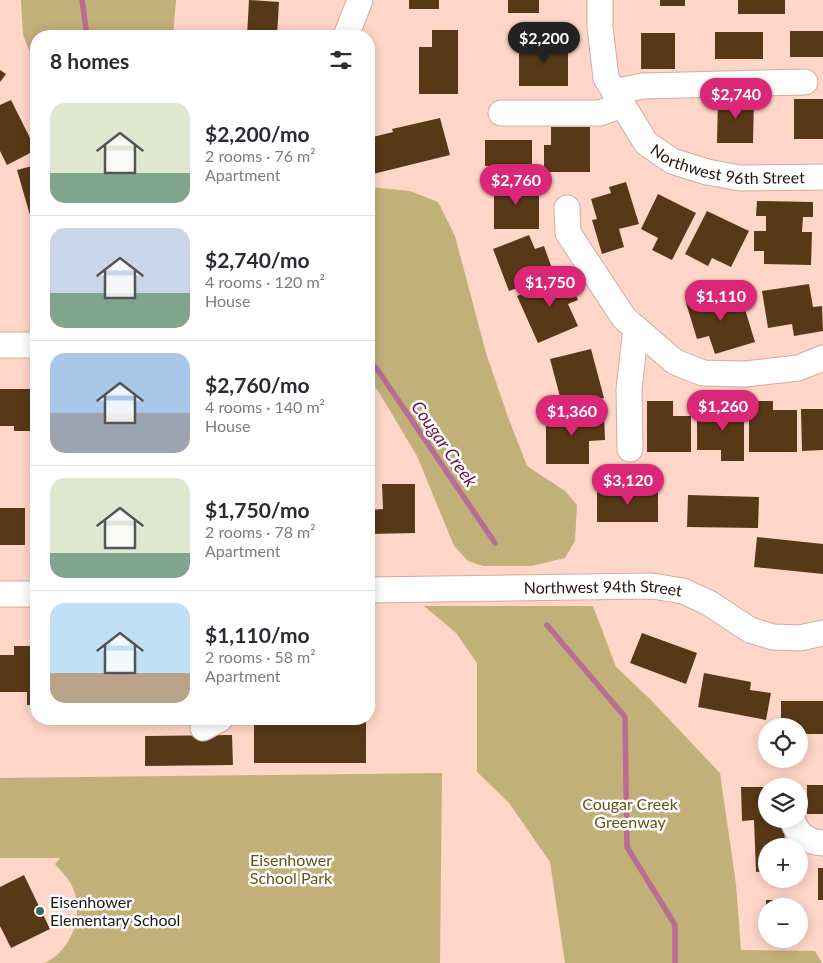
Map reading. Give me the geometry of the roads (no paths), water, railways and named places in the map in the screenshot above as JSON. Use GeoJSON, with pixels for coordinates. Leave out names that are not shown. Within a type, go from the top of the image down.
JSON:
{"type":"FeatureCollection","features":[{"type":"Feature","properties":{"kind":"street"},"geometry":{"type":"LineString","coordinates":[[348,30],[360,0]]}},
{"type":"Feature","properties":{"kind":"street","name":"Northwest 96th Street"},"geometry":{"type":"LineString","coordinates":[[600,0],[600,26],[606,78],[646,143],[672,161],[707,172],[740,178],[823,177]]}},
{"type":"Feature","properties":{"kind":"street"},"geometry":{"type":"LineString","coordinates":[[501,113],[600,113],[618,98],[643,86],[805,82]]}},
{"type":"Feature","properties":{"kind":"street"},"geometry":{"type":"LineString","coordinates":[[567,208],[568,233],[624,318],[676,362],[703,373],[745,374],[798,368],[823,358]]}},
{"type":"Feature","properties":{"kind":"street"},"geometry":{"type":"LineString","coordinates":[[630,449],[629,389],[636,328]]}},
{"type":"Feature","properties":{"kind":"street"},"geometry":{"type":"LineString","coordinates":[[0,345],[30,345]]}},
{"type":"Feature","properties":{"kind":"street","name":"Northwest 94th Street"},"geometry":{"type":"LineString","coordinates":[[375,590],[652,586],[683,591],[709,603],[750,630],[773,637],[800,638],[823,633]]}},
{"type":"Feature","properties":{"kind":"street"},"geometry":{"type":"LineString","coordinates":[[0,594],[30,594]]}},
{"type":"Feature","properties":{"kind":"street"},"geometry":{"type":"LineString","coordinates":[[796,828],[800,836],[807,840],[823,843]]}},
{"type":"Feature","properties":{"kind":"waterway","name":"Cougar Creek"},"geometry":{"type":"LineString","coordinates":[[82,0],[86,30]]}},
{"type":"Feature","properties":{"kind":"waterway","name":"Cougar Creek"},"geometry":{"type":"LineString","coordinates":[[375,367],[495,543]]}},
{"type":"Feature","properties":{"kind":"waterway","name":"Cougar Creek"},"geometry":{"type":"LineString","coordinates":[[547,625],[625,717],[627,847],[675,925],[675,963]]}},
{"type":"Feature","properties":{"kind":"place","name":"Eisenhower Elementary School"},"geometry":{"type":"Point","coordinates":[40,911]}},
{"type":"Feature","properties":{"kind":"park label","name":"Cougar Creek Greenway"},"geometry":{"type":"Point","coordinates":[630,813]}},
{"type":"Feature","properties":{"kind":"park label","name":"Eisenhower School Park"},"geometry":{"type":"Point","coordinates":[291,869]}}]}
